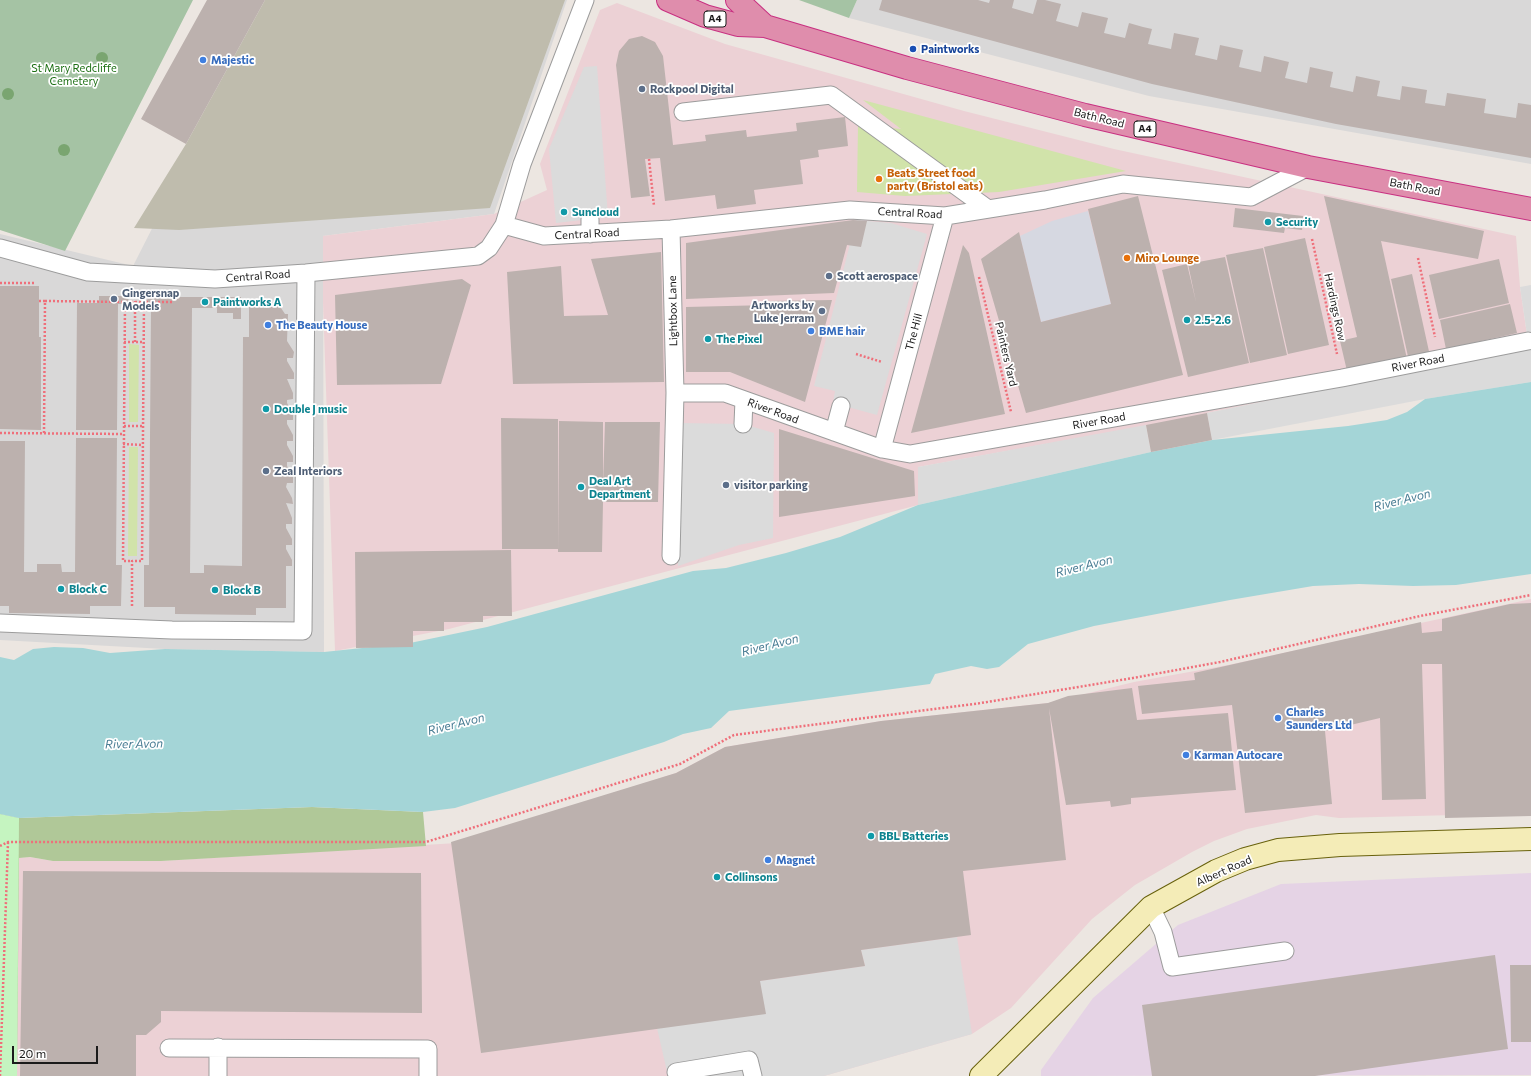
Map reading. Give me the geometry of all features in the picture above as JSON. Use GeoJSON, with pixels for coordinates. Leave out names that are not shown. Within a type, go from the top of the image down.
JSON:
{"type":"FeatureCollection","features":[{"type":"Feature","properties":{"kind":"highway","name":"Bath Road"},"geometry":{"type":"LineString","coordinates":[[668,0],[705,16],[738,25],[765,26],[907,68],[1026,99],[1308,167],[1531,209]]}},
{"type":"Feature","properties":{"kind":"highway","name":"Bath Road"},"geometry":{"type":"LineString","coordinates":[[737,0],[765,26]]}},
{"type":"Feature","properties":{"kind":"street","name":"Albert Road"},"geometry":{"type":"LineString","coordinates":[[986,1074],[1092,963],[1151,907],[1216,872],[1245,859],[1278,850],[1340,846],[1531,839]]}},
{"type":"Feature","properties":{"kind":"lane","name":"Central Road"},"geometry":{"type":"LineString","coordinates":[[0,248],[88,272],[214,279],[306,273],[478,256],[489,248],[504,225],[522,164],[585,0]]}},
{"type":"Feature","properties":{"kind":"lane"},"geometry":{"type":"LineString","coordinates":[[683,112],[832,95],[988,209]]}},
{"type":"Feature","properties":{"kind":"lane","name":"Central Road"},"geometry":{"type":"LineString","coordinates":[[504,225],[544,236],[590,226],[664,229],[850,210],[945,216],[1123,184],[1252,196],[1308,167]]}},
{"type":"Feature","properties":{"kind":"lane","name":"The Hill"},"geometry":{"type":"LineString","coordinates":[[882,449],[945,216]]}},
{"type":"Feature","properties":{"kind":"lane","name":"Lightbox Lane"},"geometry":{"type":"LineString","coordinates":[[664,229],[676,393],[671,556]]}},
{"type":"Feature","properties":{"kind":"lane"},"geometry":{"type":"LineString","coordinates":[[0,623],[172,630],[303,631],[306,273]]}},
{"type":"Feature","properties":{"kind":"lane","name":"River Road"},"geometry":{"type":"LineString","coordinates":[[676,393],[725,393],[882,449],[910,454],[1342,378],[1528,341]]}},
{"type":"Feature","properties":{"kind":"lane"},"geometry":{"type":"LineString","coordinates":[[743,424],[744,400]]}},
{"type":"Feature","properties":{"kind":"lane"},"geometry":{"type":"LineString","coordinates":[[834,432],[840,406]]}},
{"type":"Feature","properties":{"kind":"lane"},"geometry":{"type":"LineString","coordinates":[[1151,907],[1162,932],[1172,967],[1285,951]]}},
{"type":"Feature","properties":{"kind":"lane"},"geometry":{"type":"LineString","coordinates":[[218,1047],[218,1076]]}},
{"type":"Feature","properties":{"kind":"lane"},"geometry":{"type":"LineString","coordinates":[[169,1048],[428,1049],[428,1076]]}},
{"type":"Feature","properties":{"kind":"lane"},"geometry":{"type":"LineString","coordinates":[[676,1072],[749,1060],[753,1076]]}},
{"type":"Feature","properties":{"kind":"path"},"geometry":{"type":"LineString","coordinates":[[649,159],[664,229]]}},
{"type":"Feature","properties":{"kind":"path","name":"Hardings Row"},"geometry":{"type":"LineString","coordinates":[[1312,239],[1342,378]]}},
{"type":"Feature","properties":{"kind":"path"},"geometry":{"type":"LineString","coordinates":[[1418,258],[1439,359]]}},
{"type":"Feature","properties":{"kind":"path","name":"Painters Yard"},"geometry":{"type":"LineString","coordinates":[[979,277],[1017,436]]}},
{"type":"Feature","properties":{"kind":"path"},"geometry":{"type":"LineString","coordinates":[[0,283],[35,283]]}},
{"type":"Feature","properties":{"kind":"path"},"geometry":{"type":"LineString","coordinates":[[39,301],[144,302],[142,561],[132,563],[123,561],[125,302]]}},
{"type":"Feature","properties":{"kind":"path"},"geometry":{"type":"LineString","coordinates":[[44,434],[45,301]]}},
{"type":"Feature","properties":{"kind":"path"},"geometry":{"type":"LineString","coordinates":[[135,301],[135,342]]}},
{"type":"Feature","properties":{"kind":"path"},"geometry":{"type":"LineString","coordinates":[[124,342],[143,342]]}},
{"type":"Feature","properties":{"kind":"path"},"geometry":{"type":"LineString","coordinates":[[856,354],[870,358]]}},
{"type":"Feature","properties":{"kind":"path"},"geometry":{"type":"LineString","coordinates":[[124,426],[143,426]]}},
{"type":"Feature","properties":{"kind":"path"},"geometry":{"type":"LineString","coordinates":[[0,433],[124,434]]}},
{"type":"Feature","properties":{"kind":"path"},"geometry":{"type":"LineString","coordinates":[[123,444],[143,445]]}},
{"type":"Feature","properties":{"kind":"path"},"geometry":{"type":"LineString","coordinates":[[132,563],[132,609]]}},
{"type":"Feature","properties":{"kind":"path"},"geometry":{"type":"LineString","coordinates":[[0,846],[8,842],[426,842],[680,764],[734,735],[981,703],[1133,678],[1220,662],[1420,616],[1531,595]]}},
{"type":"Feature","properties":{"kind":"path"},"geometry":{"type":"LineString","coordinates":[[0,1076],[8,842]]}},
{"type":"Feature","properties":{"kind":"shaded area"},"geometry":{"type":"Polygon","coordinates":[[[265,0],[565,0],[490,208],[179,230],[134,228],[186,144],[265,0]]]}},
{"type":"Feature","properties":{"kind":"shaded area"},"geometry":{"type":"Polygon","coordinates":[[[268,0],[567,0],[494,214],[323,236],[324,652],[165,649],[0,640],[0,234],[133,266],[268,0]]]}},
{"type":"Feature","properties":{"kind":"shaded area"},"geometry":{"type":"Polygon","coordinates":[[[857,0],[1531,0],[1531,164],[1149,96],[849,18],[857,0]]]}},
{"type":"Feature","properties":{"kind":"shaded area"},"geometry":{"type":"Polygon","coordinates":[[[617,3],[725,44],[964,111],[1114,149],[1516,236],[1520,287],[1529,348],[1207,413],[1212,440],[1151,452],[1146,426],[918,467],[918,505],[449,629],[335,651],[323,302],[323,236],[494,214],[547,190],[540,164],[600,10],[617,3]]]}},
{"type":"Feature","properties":{"kind":"shaded area"},"geometry":{"type":"Polygon","coordinates":[[[597,66],[608,217],[556,223],[549,149],[584,67],[597,66]]]}},
{"type":"Feature","properties":{"kind":"shaded area"},"geometry":{"type":"Polygon","coordinates":[[[1088,211],[1111,304],[1041,322],[1020,236],[1052,221],[1088,211]]]}},
{"type":"Feature","properties":{"kind":"shaded area"},"geometry":{"type":"Polygon","coordinates":[[[856,220],[891,223],[927,234],[877,415],[833,403],[835,391],[814,386],[856,220]]]}},
{"type":"Feature","properties":{"kind":"shaded area"},"geometry":{"type":"Polygon","coordinates":[[[1531,285],[1531,382],[1425,399],[1212,440],[1207,413],[1529,348],[1520,287],[1531,285]]]}},
{"type":"Feature","properties":{"kind":"shaded area","name":"visitor parking"},"geometry":{"type":"Polygon","coordinates":[[[679,423],[743,424],[774,433],[773,538],[739,545],[678,566],[679,423]]]}},
{"type":"Feature","properties":{"kind":"shaded area"},"geometry":{"type":"Polygon","coordinates":[[[1146,425],[1151,452],[918,505],[918,467],[1146,425]]]}},
{"type":"Feature","properties":{"kind":"shaded area"},"geometry":{"type":"Polygon","coordinates":[[[1531,599],[1531,813],[1339,818],[1316,815],[1247,829],[1214,841],[1135,885],[1092,919],[1011,1008],[972,1034],[824,1076],[17,1076],[18,858],[30,857],[53,861],[161,861],[457,843],[676,773],[725,747],[881,721],[1048,703],[1134,682],[1228,665],[1531,599]]]}},
{"type":"Feature","properties":{"kind":"shaded area"},"geometry":{"type":"Polygon","coordinates":[[[1531,873],[1531,1075],[1041,1076],[1041,1070],[1093,998],[1178,925],[1281,884],[1531,873]]]}},
{"type":"Feature","properties":{"kind":"shaded area"},"geometry":{"type":"Polygon","coordinates":[[[957,937],[972,1034],[824,1076],[668,1076],[657,1028],[760,981],[865,966],[861,950],[957,937]]]}},
{"type":"Feature","properties":{"kind":"green space","name":"St Mary Redcliffe Cemetery"},"geometry":{"type":"Polygon","coordinates":[[[0,0],[193,0],[65,251],[0,230],[0,0]]]}},
{"type":"Feature","properties":{"kind":"green space"},"geometry":{"type":"Polygon","coordinates":[[[799,0],[857,0],[849,18],[799,0]]]}},
{"type":"Feature","properties":{"kind":"green space"},"geometry":{"type":"Polygon","coordinates":[[[863,100],[1126,171],[999,192],[905,196],[857,192],[858,125],[901,129],[863,100]]]}},
{"type":"Feature","properties":{"kind":"green space"},"geometry":{"type":"Polygon","coordinates":[[[129,344],[139,345],[138,422],[129,422],[129,344]]]}},
{"type":"Feature","properties":{"kind":"green space"},"geometry":{"type":"Polygon","coordinates":[[[129,447],[138,447],[137,556],[128,556],[129,447]]]}},
{"type":"Feature","properties":{"kind":"green space"},"geometry":{"type":"Polygon","coordinates":[[[312,807],[423,812],[426,846],[161,861],[53,861],[30,857],[19,858],[17,1076],[0,1076],[0,814],[19,818],[312,807]]]}},
{"type":"Feature","properties":{"kind":"green space"},"geometry":{"type":"Polygon","coordinates":[[[0,814],[19,818],[17,1076],[0,1076],[0,814]]]}},
{"type":"Feature","properties":{"kind":"water","name":"River Avon"},"geometry":{"type":"Polygon","coordinates":[[[1531,382],[1531,574],[1456,585],[1413,586],[1359,584],[1313,586],[1094,626],[1028,644],[999,667],[987,669],[971,666],[935,674],[930,684],[729,711],[711,728],[683,734],[664,742],[455,808],[423,812],[312,807],[19,818],[0,814],[0,657],[14,660],[33,649],[54,647],[83,648],[110,653],[165,649],[324,652],[410,643],[487,627],[693,571],[726,568],[786,553],[840,537],[918,505],[1151,452],[1212,440],[1348,426],[1387,420],[1407,412],[1425,399],[1531,382]]]}},
{"type":"Feature","properties":{"kind":"building","name":"Majestic"},"geometry":{"type":"Polygon","coordinates":[[[207,0],[265,0],[186,144],[141,119],[207,0]]]}},
{"type":"Feature","properties":{"kind":"building"},"geometry":{"type":"Polygon","coordinates":[[[882,0],[978,0],[989,3],[990,0],[1014,0],[1012,8],[1033,14],[1037,0],[1045,0],[1061,4],[1056,21],[1078,27],[1082,12],[1108,18],[1104,33],[1125,38],[1129,23],[1152,29],[1148,44],[1171,49],[1174,33],[1199,38],[1195,55],[1217,60],[1220,45],[1243,50],[1239,67],[1261,72],[1264,56],[1289,62],[1285,78],[1307,83],[1310,67],[1333,72],[1330,87],[1353,92],[1356,76],[1380,81],[1377,96],[1400,100],[1402,86],[1427,90],[1425,103],[1445,106],[1447,93],[1486,99],[1484,113],[1516,118],[1518,103],[1531,105],[1531,158],[1336,124],[1152,84],[879,10],[882,0]]]}},
{"type":"Feature","properties":{"kind":"building"},"geometry":{"type":"Polygon","coordinates":[[[642,36],[655,42],[663,56],[673,145],[706,141],[705,135],[746,130],[747,137],[797,131],[796,123],[845,117],[848,146],[818,150],[819,157],[800,160],[803,184],[754,190],[756,204],[717,209],[715,195],[665,201],[660,158],[645,159],[650,196],[631,198],[616,65],[619,51],[629,39],[642,36]]]}},
{"type":"Feature","properties":{"kind":"building"},"geometry":{"type":"Polygon","coordinates":[[[1138,196],[1183,375],[1026,413],[981,259],[1019,232],[1041,322],[1111,304],[1088,209],[1138,196]]]}},
{"type":"Feature","properties":{"kind":"building"},"geometry":{"type":"Polygon","coordinates":[[[1324,196],[1484,231],[1478,259],[1381,241],[1407,359],[1347,371],[1340,341],[1357,337],[1324,196]]]}},
{"type":"Feature","properties":{"kind":"building","name":"Security"},"geometry":{"type":"Polygon","coordinates":[[[1235,208],[1303,216],[1302,230],[1285,228],[1284,233],[1233,227],[1235,208]]]}},
{"type":"Feature","properties":{"kind":"building"},"geometry":{"type":"Polygon","coordinates":[[[853,220],[867,221],[861,247],[847,245],[834,293],[686,299],[686,243],[853,220]]]}},
{"type":"Feature","properties":{"kind":"building"},"geometry":{"type":"Polygon","coordinates":[[[1305,238],[1329,345],[1288,354],[1264,247],[1305,238]]]}},
{"type":"Feature","properties":{"kind":"building"},"geometry":{"type":"Polygon","coordinates":[[[963,245],[969,253],[1005,414],[911,433],[963,245]]]}},
{"type":"Feature","properties":{"kind":"building"},"geometry":{"type":"Polygon","coordinates":[[[1263,248],[1287,355],[1250,363],[1226,255],[1263,248]]]}},
{"type":"Feature","properties":{"kind":"building"},"geometry":{"type":"Polygon","coordinates":[[[661,252],[664,382],[513,384],[507,272],[561,266],[564,316],[608,315],[591,259],[661,252]]]}},
{"type":"Feature","properties":{"kind":"building"},"geometry":{"type":"Polygon","coordinates":[[[1225,257],[1249,363],[1188,377],[1162,270],[1187,264],[1196,302],[1188,264],[1225,257]]]}},
{"type":"Feature","properties":{"kind":"building"},"geometry":{"type":"Polygon","coordinates":[[[1499,259],[1509,303],[1439,319],[1429,275],[1499,259]]]}},
{"type":"Feature","properties":{"kind":"building"},"geometry":{"type":"Polygon","coordinates":[[[1412,274],[1430,356],[1409,361],[1391,279],[1412,274]]]}},
{"type":"Feature","properties":{"kind":"building"},"geometry":{"type":"Polygon","coordinates":[[[462,279],[471,285],[441,384],[337,385],[335,295],[462,279]]]}},
{"type":"Feature","properties":{"kind":"building"},"geometry":{"type":"Polygon","coordinates":[[[0,286],[39,286],[39,337],[41,337],[41,430],[0,429],[0,286]]]}},
{"type":"Feature","properties":{"kind":"building"},"geometry":{"type":"Polygon","coordinates":[[[99,296],[125,296],[133,304],[118,304],[117,430],[76,430],[77,303],[99,303],[99,296]]]}},
{"type":"Feature","properties":{"kind":"building"},"geometry":{"type":"Polygon","coordinates":[[[150,297],[241,297],[241,319],[233,319],[233,313],[217,313],[217,308],[192,308],[190,573],[204,573],[204,565],[242,566],[243,337],[249,337],[249,307],[279,305],[285,314],[288,314],[287,341],[294,352],[293,358],[287,358],[287,361],[294,373],[294,379],[287,379],[293,393],[293,399],[287,400],[287,403],[293,414],[293,420],[287,420],[287,424],[293,435],[293,441],[287,441],[287,445],[293,456],[293,462],[287,462],[287,466],[293,477],[293,483],[287,483],[286,487],[292,498],[293,504],[286,503],[292,518],[292,524],[286,524],[286,528],[292,539],[292,545],[286,545],[286,549],[292,560],[292,566],[286,566],[286,608],[256,608],[256,615],[175,614],[175,607],[144,607],[144,565],[149,565],[151,307],[139,307],[150,297]]]}},
{"type":"Feature","properties":{"kind":"building"},"geometry":{"type":"Polygon","coordinates":[[[832,300],[805,402],[730,372],[686,372],[686,307],[769,305],[769,301],[832,300]]]}},
{"type":"Feature","properties":{"kind":"building"},"geometry":{"type":"Polygon","coordinates":[[[1510,304],[1517,333],[1446,349],[1440,320],[1510,304]]]}},
{"type":"Feature","properties":{"kind":"building"},"geometry":{"type":"Polygon","coordinates":[[[1207,413],[1212,440],[1151,452],[1146,425],[1207,413]]]}},
{"type":"Feature","properties":{"kind":"building"},"geometry":{"type":"Polygon","coordinates":[[[501,418],[558,419],[558,549],[502,549],[501,418]]]}},
{"type":"Feature","properties":{"kind":"building"},"geometry":{"type":"Polygon","coordinates":[[[559,421],[603,422],[603,484],[605,422],[660,422],[658,502],[603,502],[602,552],[558,552],[559,421]]]}},
{"type":"Feature","properties":{"kind":"building"},"geometry":{"type":"Polygon","coordinates":[[[779,429],[914,471],[915,496],[779,517],[779,429]]]}},
{"type":"Feature","properties":{"kind":"building"},"geometry":{"type":"Polygon","coordinates":[[[76,438],[117,438],[116,565],[122,565],[121,606],[90,606],[90,614],[9,613],[9,606],[0,606],[0,441],[25,441],[24,572],[37,572],[37,564],[61,564],[62,572],[75,572],[76,438]]]}},
{"type":"Feature","properties":{"kind":"building"},"geometry":{"type":"Polygon","coordinates":[[[511,550],[512,616],[483,616],[483,622],[444,622],[444,631],[413,631],[413,647],[356,648],[355,552],[511,550]]]}},
{"type":"Feature","properties":{"kind":"building"},"geometry":{"type":"Polygon","coordinates":[[[1531,603],[1531,816],[1445,818],[1442,664],[1422,664],[1426,799],[1382,800],[1380,718],[1325,731],[1332,804],[1245,813],[1232,705],[1142,714],[1138,686],[1195,680],[1194,673],[1421,622],[1422,633],[1442,631],[1442,619],[1510,604],[1531,603]]]}},
{"type":"Feature","properties":{"kind":"building"},"geometry":{"type":"Polygon","coordinates":[[[1132,688],[1137,720],[1228,713],[1236,790],[1131,798],[1131,804],[1111,807],[1110,801],[1066,805],[1049,708],[1066,860],[963,871],[971,935],[861,950],[865,966],[760,981],[766,1014],[481,1053],[451,842],[676,773],[725,747],[881,721],[1048,703],[1068,696],[1132,688]]]}},
{"type":"Feature","properties":{"kind":"building"},"geometry":{"type":"Polygon","coordinates":[[[23,871],[421,873],[422,1013],[161,1011],[161,1022],[146,1035],[136,1035],[136,1076],[20,1076],[23,871]]]}},
{"type":"Feature","properties":{"kind":"building"},"geometry":{"type":"Polygon","coordinates":[[[1495,955],[1508,1049],[1315,1076],[1152,1076],[1142,1005],[1495,955]]]}},
{"type":"Feature","properties":{"kind":"building"},"geometry":{"type":"Polygon","coordinates":[[[1510,965],[1531,965],[1531,1042],[1511,1042],[1510,965]]]}},
{"type":"Feature","properties":{"kind":"place","name":"Paintworks"},"geometry":{"type":"Point","coordinates":[913,49]}},
{"type":"Feature","properties":{"kind":"place","name":"Majestic"},"geometry":{"type":"Point","coordinates":[203,60]}},
{"type":"Feature","properties":{"kind":"place","name":"Rockpool Digital"},"geometry":{"type":"Point","coordinates":[642,89]}},
{"type":"Feature","properties":{"kind":"place","name":"Beats Street food party (Bristol eats)"},"geometry":{"type":"Point","coordinates":[879,179]}},
{"type":"Feature","properties":{"kind":"place","name":"Suncloud"},"geometry":{"type":"Point","coordinates":[564,212]}},
{"type":"Feature","properties":{"kind":"place","name":"Security"},"geometry":{"type":"Point","coordinates":[1268,222]}},
{"type":"Feature","properties":{"kind":"place","name":"Miro Lounge"},"geometry":{"type":"Point","coordinates":[1127,258]}},
{"type":"Feature","properties":{"kind":"place","name":"Scott aerospace"},"geometry":{"type":"Point","coordinates":[829,276]}},
{"type":"Feature","properties":{"kind":"place","name":"Gingersnap Models"},"geometry":{"type":"Point","coordinates":[114,299]}},
{"type":"Feature","properties":{"kind":"place","name":"Paintworks A"},"geometry":{"type":"Point","coordinates":[205,302]}},
{"type":"Feature","properties":{"kind":"place","name":"Artworks by Luke Jerram"},"geometry":{"type":"Point","coordinates":[822,311]}},
{"type":"Feature","properties":{"kind":"place","name":"2.5-2.6"},"geometry":{"type":"Point","coordinates":[1187,320]}},
{"type":"Feature","properties":{"kind":"place","name":"The Beauty House"},"geometry":{"type":"Point","coordinates":[268,325]}},
{"type":"Feature","properties":{"kind":"place","name":"BME hair"},"geometry":{"type":"Point","coordinates":[811,331]}},
{"type":"Feature","properties":{"kind":"place","name":"The Pixel"},"geometry":{"type":"Point","coordinates":[708,339]}},
{"type":"Feature","properties":{"kind":"place","name":"Double J music"},"geometry":{"type":"Point","coordinates":[266,409]}},
{"type":"Feature","properties":{"kind":"place","name":"Zeal Interiors"},"geometry":{"type":"Point","coordinates":[266,471]}},
{"type":"Feature","properties":{"kind":"place","name":"visitor parking"},"geometry":{"type":"Point","coordinates":[726,485]}},
{"type":"Feature","properties":{"kind":"place","name":"Deal Art Department"},"geometry":{"type":"Point","coordinates":[581,487]}},
{"type":"Feature","properties":{"kind":"place","name":"Block C"},"geometry":{"type":"Point","coordinates":[61,589]}},
{"type":"Feature","properties":{"kind":"place","name":"Block B"},"geometry":{"type":"Point","coordinates":[215,590]}},
{"type":"Feature","properties":{"kind":"place","name":"Charles Saunders Ltd"},"geometry":{"type":"Point","coordinates":[1278,718]}},
{"type":"Feature","properties":{"kind":"place","name":"Karman Autocare"},"geometry":{"type":"Point","coordinates":[1186,755]}},
{"type":"Feature","properties":{"kind":"place","name":"BBL Batteries"},"geometry":{"type":"Point","coordinates":[871,836]}},
{"type":"Feature","properties":{"kind":"place","name":"Magnet"},"geometry":{"type":"Point","coordinates":[768,860]}},
{"type":"Feature","properties":{"kind":"place","name":"Collinsons"},"geometry":{"type":"Point","coordinates":[717,877]}}]}
